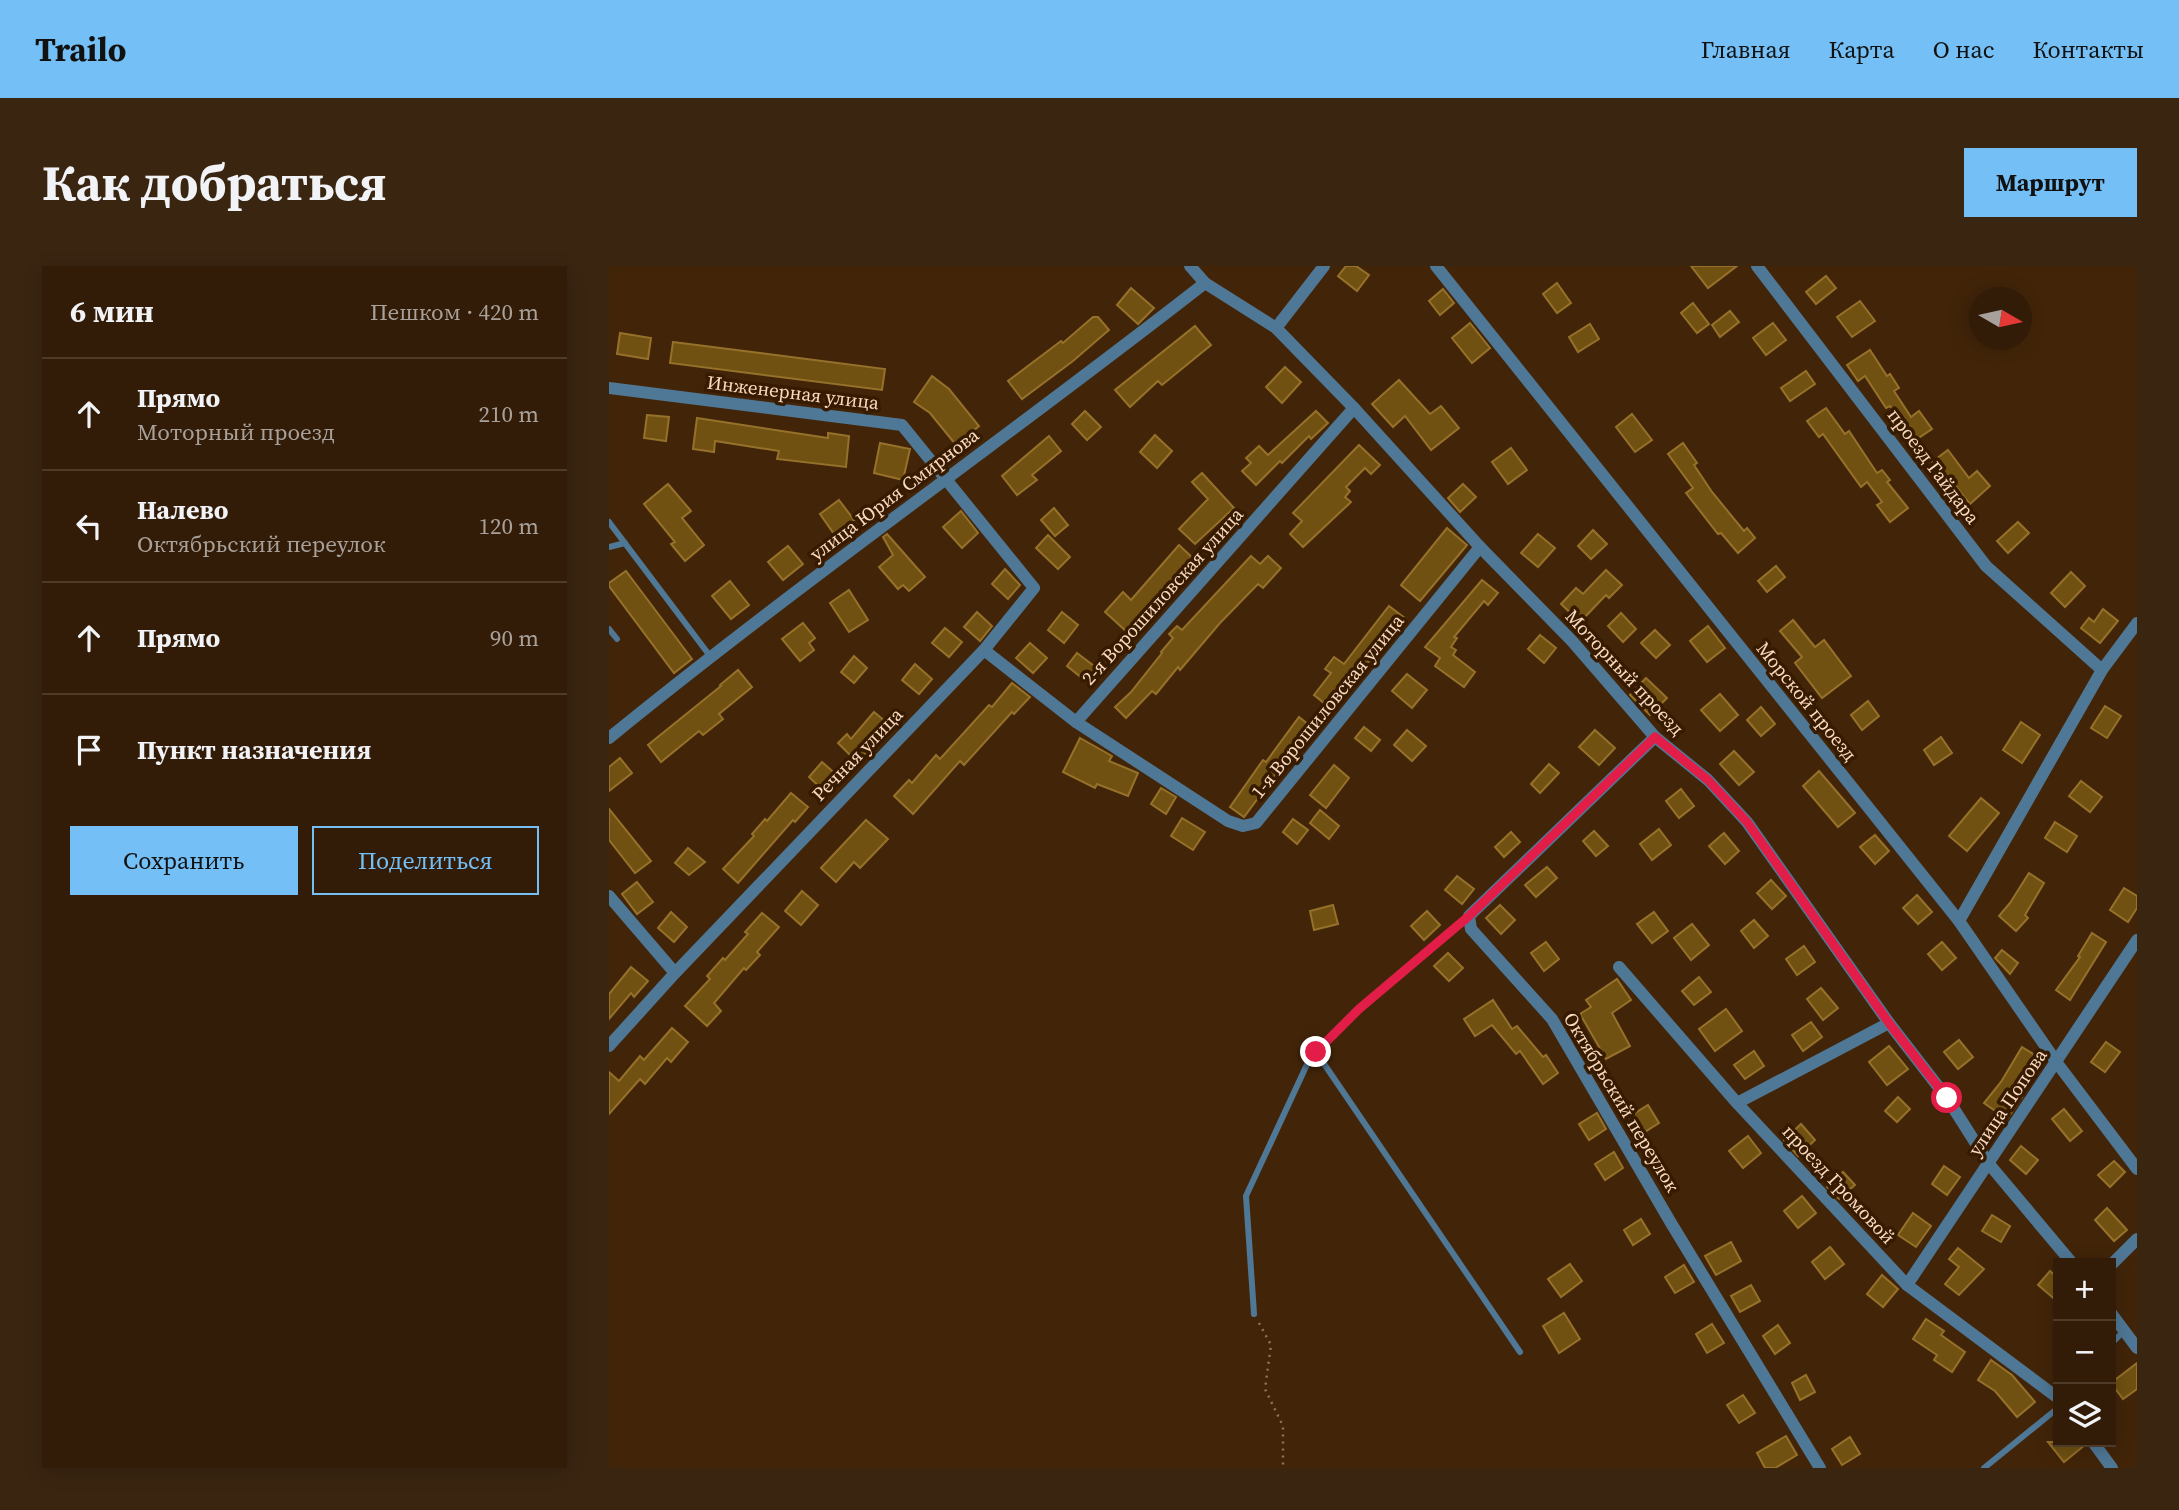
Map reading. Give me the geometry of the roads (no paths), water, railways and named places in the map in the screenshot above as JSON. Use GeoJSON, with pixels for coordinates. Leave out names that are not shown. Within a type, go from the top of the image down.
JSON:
{"type":"FeatureCollection","features":[{"type":"Feature","properties":{"kind":"street","name":"Моторный проезд"},"geometry":{"type":"LineString","coordinates":[[1191,266],[1205,283],[1276,328],[1572,641],[1655,737],[1708,780],[1747,822],[1889,1023],[1947,1098],[1989,1164],[2068,1258]]}},
{"type":"Feature","properties":{"kind":"street"},"geometry":{"type":"LineString","coordinates":[[1276,328],[1324,266]]}},
{"type":"Feature","properties":{"kind":"street","name":"Морской проезд"},"geometry":{"type":"LineString","coordinates":[[1436,266],[1959,921],[2057,1063],[2137,1169]]}},
{"type":"Feature","properties":{"kind":"street","name":"проезд Гайдара"},"geometry":{"type":"LineString","coordinates":[[1757,266],[1986,566],[2102,670]]}},
{"type":"Feature","properties":{"kind":"street","name":"улица Юрия Смирнова"},"geometry":{"type":"LineString","coordinates":[[609,738],[710,656],[1205,283]]}},
{"type":"Feature","properties":{"kind":"street","name":"Инженерная улица"},"geometry":{"type":"LineString","coordinates":[[609,388],[902,425],[947,478]]}},
{"type":"Feature","properties":{"kind":"street","name":"2-я Ворошиловская улица"},"geometry":{"type":"LineString","coordinates":[[1076,722],[1354,408]]}},
{"type":"Feature","properties":{"kind":"street","name":"Речная улица"},"geometry":{"type":"LineString","coordinates":[[609,1046],[675,973],[984,650],[1034,588],[947,478]]}},
{"type":"Feature","properties":{"kind":"street","name":"1-я Ворошиловская улица"},"geometry":{"type":"LineString","coordinates":[[1076,722],[1228,821],[1243,826],[1256,823],[1481,547]]}},
{"type":"Feature","properties":{"kind":"street"},"geometry":{"type":"LineString","coordinates":[[1959,921],[2102,670],[2137,623]]}},
{"type":"Feature","properties":{"kind":"street"},"geometry":{"type":"LineString","coordinates":[[984,650],[1076,722]]}},
{"type":"Feature","properties":{"kind":"street"},"geometry":{"type":"LineString","coordinates":[[1469,916],[1655,737]]}},
{"type":"Feature","properties":{"kind":"street"},"geometry":{"type":"LineString","coordinates":[[611,902],[675,973]]}},
{"type":"Feature","properties":{"kind":"street","name":"Октябрьский переулок"},"geometry":{"type":"LineString","coordinates":[[1469,916],[1471,929],[1552,1019],[1819,1468]]}},
{"type":"Feature","properties":{"kind":"street","name":"улица Попова"},"geometry":{"type":"LineString","coordinates":[[1907,1285],[2137,940]]}},
{"type":"Feature","properties":{"kind":"street","name":"проезд Громовой"},"geometry":{"type":"LineString","coordinates":[[1619,967],[1737,1102],[1907,1285],[2053,1394]]}},
{"type":"Feature","properties":{"kind":"street"},"geometry":{"type":"LineString","coordinates":[[1737,1102],[1889,1023]]}},
{"type":"Feature","properties":{"kind":"street"},"geometry":{"type":"LineString","coordinates":[[2116,1260],[2137,1239]]}},
{"type":"Feature","properties":{"kind":"street"},"geometry":{"type":"LineString","coordinates":[[2116,1320],[2137,1348]]}},
{"type":"Feature","properties":{"kind":"street"},"geometry":{"type":"LineString","coordinates":[[2097,1447],[2112,1468]]}},
{"type":"Feature","properties":{"kind":"lane"},"geometry":{"type":"LineString","coordinates":[[609,522],[710,656]]}},
{"type":"Feature","properties":{"kind":"lane"},"geometry":{"type":"LineString","coordinates":[[609,547],[625,543]]}},
{"type":"Feature","properties":{"kind":"lane"},"geometry":{"type":"LineString","coordinates":[[609,629],[617,639]]}},
{"type":"Feature","properties":{"kind":"lane"},"geometry":{"type":"LineString","coordinates":[[1254,1314],[1245,1196],[1310,1058],[1359,1009],[1469,916]]}},
{"type":"Feature","properties":{"kind":"lane"},"geometry":{"type":"LineString","coordinates":[[1316,1052],[1520,1352]]}},
{"type":"Feature","properties":{"kind":"lane"},"geometry":{"type":"LineString","coordinates":[[2116,1339],[2124,1331]]}},
{"type":"Feature","properties":{"kind":"lane"},"geometry":{"type":"LineString","coordinates":[[1984,1468],[2053,1412]]}}]}
